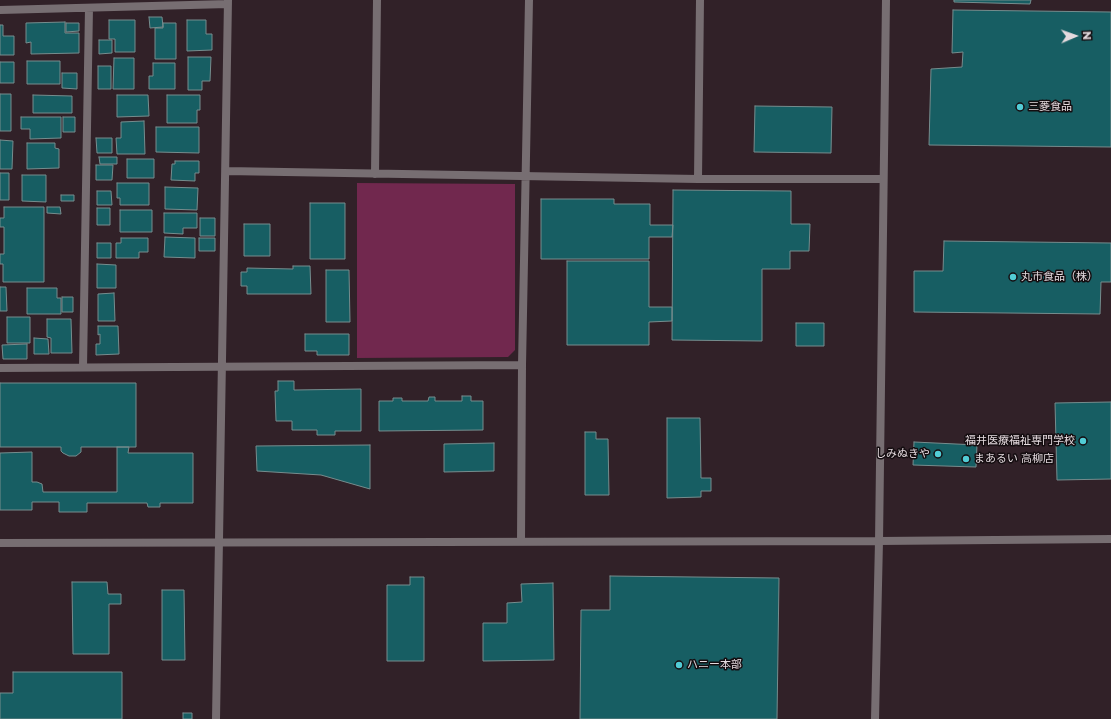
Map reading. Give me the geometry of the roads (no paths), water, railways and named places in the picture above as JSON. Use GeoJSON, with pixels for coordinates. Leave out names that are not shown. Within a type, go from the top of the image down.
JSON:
{"type":"FeatureCollection","features":[{"type":"Feature","properties":{"kind":"street"},"geometry":{"type":"LineString","coordinates":[[375,174],[377,0]]}},
{"type":"Feature","properties":{"kind":"street"},"geometry":{"type":"LineString","coordinates":[[521,541],[522,365],[529,0]]}},
{"type":"Feature","properties":{"kind":"street"},"geometry":{"type":"LineString","coordinates":[[698,179],[700,0]]}},
{"type":"Feature","properties":{"kind":"street"},"geometry":{"type":"LineString","coordinates":[[874,719],[879,541],[886,0]]}},
{"type":"Feature","properties":{"kind":"street"},"geometry":{"type":"LineString","coordinates":[[0,10],[228,2],[216,719]]}},
{"type":"Feature","properties":{"kind":"street"},"geometry":{"type":"LineString","coordinates":[[83,367],[89,8]]}},
{"type":"Feature","properties":{"kind":"street"},"geometry":{"type":"LineString","coordinates":[[226,171],[698,179],[883,179]]}},
{"type":"Feature","properties":{"kind":"street"},"geometry":{"type":"LineString","coordinates":[[0,368],[522,365]]}},
{"type":"Feature","properties":{"kind":"street"},"geometry":{"type":"LineString","coordinates":[[0,543],[1111,539]]}},
{"type":"Feature","properties":{"kind":"place","name":"三菱食品"},"geometry":{"type":"Point","coordinates":[1020,107]}},
{"type":"Feature","properties":{"kind":"place","name":"丸市食品（株）"},"geometry":{"type":"Point","coordinates":[1013,277]}},
{"type":"Feature","properties":{"kind":"place","name":"福井医療福祉専門学校"},"geometry":{"type":"Point","coordinates":[1083,441]}},
{"type":"Feature","properties":{"kind":"place","name":"しみぬきや"},"geometry":{"type":"Point","coordinates":[938,454]}},
{"type":"Feature","properties":{"kind":"place","name":"まあるい 高柳店"},"geometry":{"type":"Point","coordinates":[966,459]}},
{"type":"Feature","properties":{"kind":"place","name":"ハニー本部"},"geometry":{"type":"Point","coordinates":[679,665]}}]}
